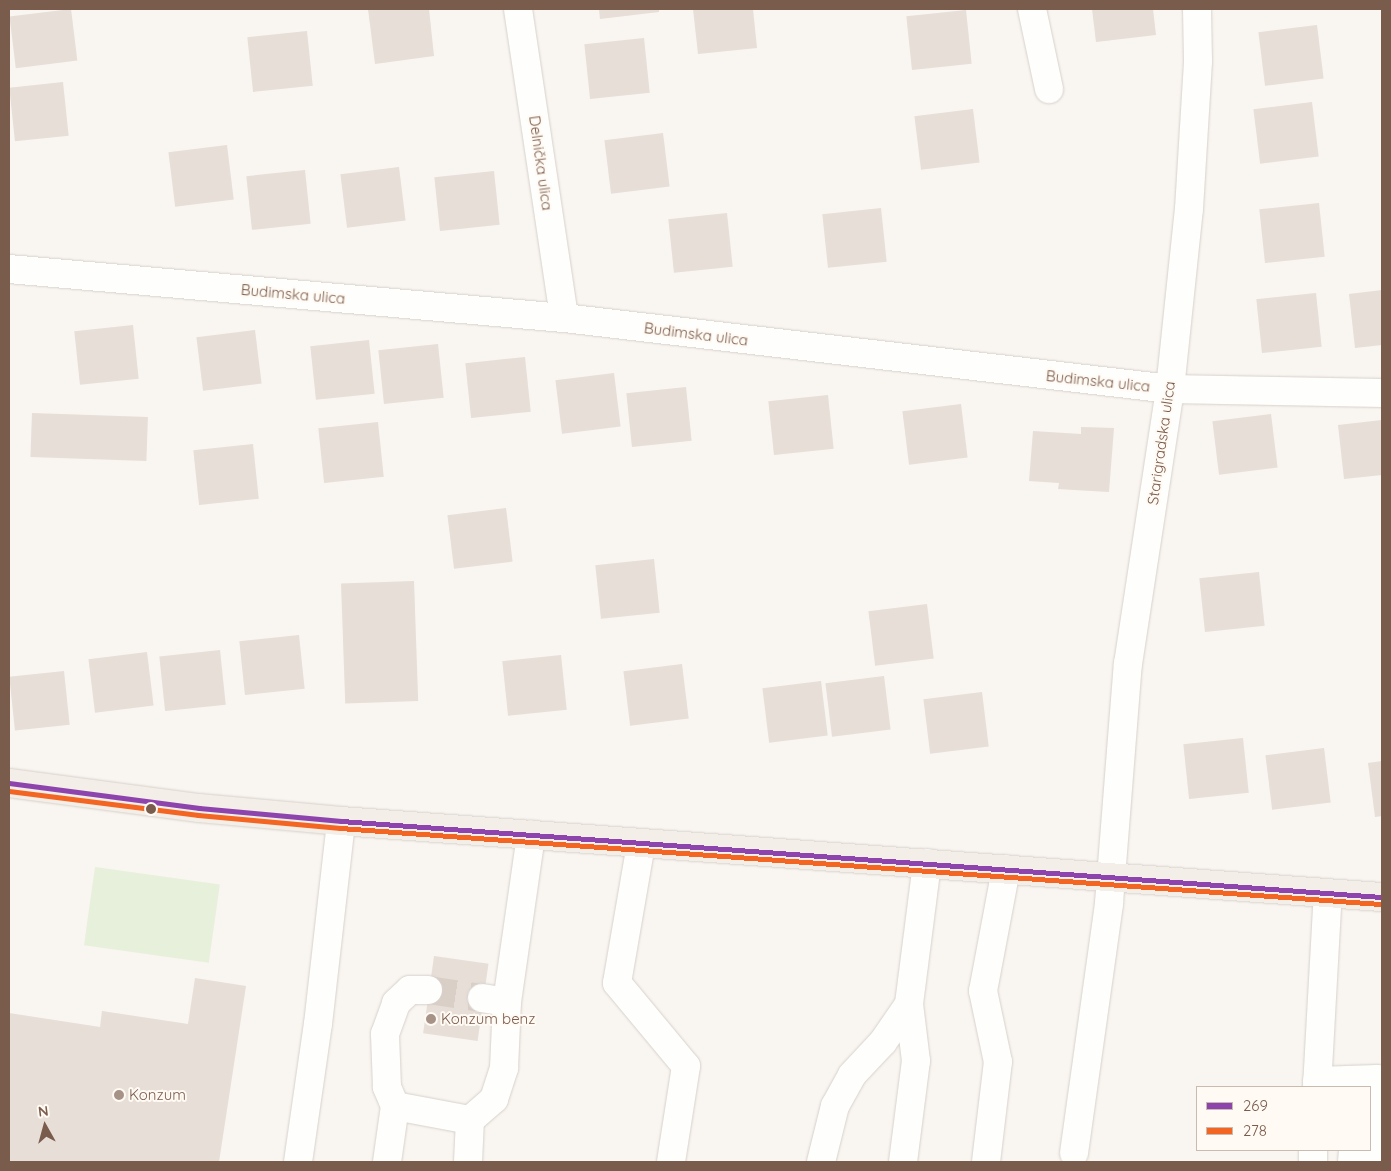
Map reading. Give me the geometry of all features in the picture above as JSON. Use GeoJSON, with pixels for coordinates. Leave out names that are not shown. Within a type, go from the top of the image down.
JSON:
{"type":"FeatureCollection","features":[{"type":"Feature","properties":{"kind":"main road"},"geometry":{"type":"LineString","coordinates":[[9,783],[198,808],[341,821],[1382,897]]}},
{"type":"Feature","properties":{"kind":"street","name":"Delnička ulica"},"geometry":{"type":"LineString","coordinates":[[518,9],[564,318]]}},
{"type":"Feature","properties":{"kind":"street"},"geometry":{"type":"LineString","coordinates":[[1032,9],[1049,89]]}},
{"type":"Feature","properties":{"kind":"street","name":"Starigradska ulica"},"geometry":{"type":"LineString","coordinates":[[1074,1153],[1112,877],[1128,664],[1170,389],[1189,209],[1198,61],[1197,9]]}},
{"type":"Feature","properties":{"kind":"street","name":"Budimska ulica"},"geometry":{"type":"LineString","coordinates":[[9,270],[564,318],[1170,389],[1382,393]]}},
{"type":"Feature","properties":{"kind":"street"},"geometry":{"type":"LineString","coordinates":[[298,1162],[318,1024],[341,821]]}},
{"type":"Feature","properties":{"kind":"street"},"geometry":{"type":"LineString","coordinates":[[468,1162],[470,1120],[494,1100],[504,1068],[494,1000],[531,835]]}},
{"type":"Feature","properties":{"kind":"street"},"geometry":{"type":"LineString","coordinates":[[642,844],[617,983],[686,1066],[671,1162]]}},
{"type":"Feature","properties":{"kind":"street"},"geometry":{"type":"LineString","coordinates":[[903,1162],[916,1060],[909,1004],[927,864]]}},
{"type":"Feature","properties":{"kind":"street"},"geometry":{"type":"LineString","coordinates":[[986,1162],[998,1062],[983,991],[1006,869]]}},
{"type":"Feature","properties":{"kind":"street"},"geometry":{"type":"LineString","coordinates":[[1328,893],[1317,1084],[1377,1079],[1377,1162]]}},
{"type":"Feature","properties":{"kind":"street"},"geometry":{"type":"LineString","coordinates":[[387,1162],[395,1106],[387,1087],[384,1034],[396,1003],[410,990],[428,990]]}},
{"type":"Feature","properties":{"kind":"street"},"geometry":{"type":"LineString","coordinates":[[821,1162],[835,1106],[852,1075],[883,1042],[909,1004]]}},
{"type":"Feature","properties":{"kind":"street"},"geometry":{"type":"LineString","coordinates":[[395,1106],[470,1120]]}},
{"type":"Feature","properties":{"kind":"green space"},"geometry":{"type":"Polygon","coordinates":[[[95,867],[220,885],[209,963],[84,945],[95,867]]]}},
{"type":"Feature","properties":{"kind":"building"},"geometry":{"type":"Polygon","coordinates":[[[71,9],[77,61],[16,68],[9,17],[71,9]]]}},
{"type":"Feature","properties":{"kind":"building"},"geometry":{"type":"Polygon","coordinates":[[[368,9],[429,9],[434,56],[375,64],[368,9]]]}},
{"type":"Feature","properties":{"kind":"building"},"geometry":{"type":"Polygon","coordinates":[[[599,9],[659,9],[659,12],[600,19],[599,9]]]}},
{"type":"Feature","properties":{"kind":"building"},"geometry":{"type":"Polygon","coordinates":[[[693,9],[753,9],[757,48],[698,54],[693,9]]]}},
{"type":"Feature","properties":{"kind":"building"},"geometry":{"type":"Polygon","coordinates":[[[1092,9],[1153,9],[1156,35],[1096,42],[1092,9]]]}},
{"type":"Feature","properties":{"kind":"building"},"geometry":{"type":"Polygon","coordinates":[[[966,10],[972,64],[912,70],[906,16],[966,10]]]}},
{"type":"Feature","properties":{"kind":"building"},"geometry":{"type":"Polygon","coordinates":[[[1317,25],[1324,79],[1265,86],[1258,32],[1317,25]]]}},
{"type":"Feature","properties":{"kind":"building"},"geometry":{"type":"Polygon","coordinates":[[[307,31],[313,86],[253,92],[247,37],[307,31]]]}},
{"type":"Feature","properties":{"kind":"building"},"geometry":{"type":"Polygon","coordinates":[[[644,38],[650,93],[590,99],[584,44],[644,38]]]}},
{"type":"Feature","properties":{"kind":"building"},"geometry":{"type":"Polygon","coordinates":[[[63,82],[69,136],[15,141],[9,88],[63,82]]]}},
{"type":"Feature","properties":{"kind":"building"},"geometry":{"type":"Polygon","coordinates":[[[1312,102],[1319,157],[1260,164],[1253,109],[1312,102]]]}},
{"type":"Feature","properties":{"kind":"building"},"geometry":{"type":"Polygon","coordinates":[[[973,109],[980,163],[921,170],[914,116],[973,109]]]}},
{"type":"Feature","properties":{"kind":"building"},"geometry":{"type":"Polygon","coordinates":[[[663,133],[670,187],[611,194],[604,140],[663,133]]]}},
{"type":"Feature","properties":{"kind":"building"},"geometry":{"type":"Polygon","coordinates":[[[227,145],[234,200],[175,207],[168,152],[227,145]]]}},
{"type":"Feature","properties":{"kind":"building"},"geometry":{"type":"Polygon","coordinates":[[[399,167],[406,221],[347,228],[340,174],[399,167]]]}},
{"type":"Feature","properties":{"kind":"building"},"geometry":{"type":"Polygon","coordinates":[[[305,170],[311,224],[252,230],[246,176],[305,170]]]}},
{"type":"Feature","properties":{"kind":"building"},"geometry":{"type":"Polygon","coordinates":[[[494,171],[500,225],[440,231],[434,177],[494,171]]]}},
{"type":"Feature","properties":{"kind":"building"},"geometry":{"type":"Polygon","coordinates":[[[1319,203],[1325,257],[1265,263],[1259,209],[1319,203]]]}},
{"type":"Feature","properties":{"kind":"building"},"geometry":{"type":"Polygon","coordinates":[[[881,208],[887,262],[828,268],[822,214],[881,208]]]}},
{"type":"Feature","properties":{"kind":"building"},"geometry":{"type":"Polygon","coordinates":[[[727,213],[733,267],[674,273],[668,219],[727,213]]]}},
{"type":"Feature","properties":{"kind":"building"},"geometry":{"type":"Polygon","coordinates":[[[1382,290],[1382,345],[1355,348],[1349,294],[1382,290]]]}},
{"type":"Feature","properties":{"kind":"building"},"geometry":{"type":"Polygon","coordinates":[[[1316,293],[1322,347],[1262,353],[1256,299],[1316,293]]]}},
{"type":"Feature","properties":{"kind":"building"},"geometry":{"type":"Polygon","coordinates":[[[133,325],[139,379],[80,385],[74,331],[133,325]]]}},
{"type":"Feature","properties":{"kind":"building"},"geometry":{"type":"Polygon","coordinates":[[[255,330],[262,384],[203,391],[196,337],[255,330]]]}},
{"type":"Feature","properties":{"kind":"building"},"geometry":{"type":"Polygon","coordinates":[[[369,340],[375,394],[316,400],[310,346],[369,340]]]}},
{"type":"Feature","properties":{"kind":"building"},"geometry":{"type":"Polygon","coordinates":[[[438,344],[444,398],[384,404],[378,350],[438,344]]]}},
{"type":"Feature","properties":{"kind":"building"},"geometry":{"type":"Polygon","coordinates":[[[525,357],[531,412],[471,418],[465,363],[525,357]]]}},
{"type":"Feature","properties":{"kind":"building"},"geometry":{"type":"Polygon","coordinates":[[[614,373],[621,427],[562,434],[555,380],[614,373]]]}},
{"type":"Feature","properties":{"kind":"building"},"geometry":{"type":"Polygon","coordinates":[[[686,387],[692,441],[632,447],[626,393],[686,387]]]}},
{"type":"Feature","properties":{"kind":"building"},"geometry":{"type":"Polygon","coordinates":[[[828,395],[834,449],[774,455],[768,401],[828,395]]]}},
{"type":"Feature","properties":{"kind":"building"},"geometry":{"type":"Polygon","coordinates":[[[961,404],[968,458],[909,465],[902,411],[961,404]]]}},
{"type":"Feature","properties":{"kind":"building"},"geometry":{"type":"Polygon","coordinates":[[[32,413],[148,417],[146,461],[30,457],[32,413]]]}},
{"type":"Feature","properties":{"kind":"building"},"geometry":{"type":"Polygon","coordinates":[[[1271,414],[1278,468],[1219,475],[1212,421],[1271,414]]]}},
{"type":"Feature","properties":{"kind":"building"},"geometry":{"type":"Polygon","coordinates":[[[1382,420],[1382,475],[1344,479],[1338,425],[1382,420]]]}},
{"type":"Feature","properties":{"kind":"building"},"geometry":{"type":"Polygon","coordinates":[[[378,422],[384,477],[324,483],[318,428],[378,422]]]}},
{"type":"Feature","properties":{"kind":"building"},"geometry":{"type":"Polygon","coordinates":[[[1081,427],[1114,428],[1109,492],[1058,489],[1059,483],[1029,481],[1033,431],[1081,434],[1081,427]]]}},
{"type":"Feature","properties":{"kind":"building"},"geometry":{"type":"Polygon","coordinates":[[[253,444],[259,499],[199,505],[193,450],[253,444]]]}},
{"type":"Feature","properties":{"kind":"building"},"geometry":{"type":"Polygon","coordinates":[[[506,508],[513,562],[454,569],[447,515],[506,508]]]}},
{"type":"Feature","properties":{"kind":"building"},"geometry":{"type":"Polygon","coordinates":[[[654,559],[660,613],[601,619],[595,565],[654,559]]]}},
{"type":"Feature","properties":{"kind":"building"},"geometry":{"type":"Polygon","coordinates":[[[1259,572],[1265,626],[1205,632],[1199,578],[1259,572]]]}},
{"type":"Feature","properties":{"kind":"building"},"geometry":{"type":"Polygon","coordinates":[[[414,581],[418,701],[345,703],[341,584],[414,581]]]}},
{"type":"Feature","properties":{"kind":"building"},"geometry":{"type":"Polygon","coordinates":[[[927,604],[934,659],[875,666],[868,611],[927,604]]]}},
{"type":"Feature","properties":{"kind":"building"},"geometry":{"type":"Polygon","coordinates":[[[299,635],[305,689],[245,695],[239,641],[299,635]]]}},
{"type":"Feature","properties":{"kind":"building"},"geometry":{"type":"Polygon","coordinates":[[[220,650],[226,705],[165,711],[159,656],[220,650]]]}},
{"type":"Feature","properties":{"kind":"building"},"geometry":{"type":"Polygon","coordinates":[[[147,652],[154,706],[95,713],[88,659],[147,652]]]}},
{"type":"Feature","properties":{"kind":"building"},"geometry":{"type":"Polygon","coordinates":[[[561,655],[567,710],[508,716],[502,661],[561,655]]]}},
{"type":"Feature","properties":{"kind":"building"},"geometry":{"type":"Polygon","coordinates":[[[682,664],[689,719],[630,726],[623,671],[682,664]]]}},
{"type":"Feature","properties":{"kind":"building"},"geometry":{"type":"Polygon","coordinates":[[[64,671],[70,725],[15,730],[9,677],[64,671]]]}},
{"type":"Feature","properties":{"kind":"building"},"geometry":{"type":"Polygon","coordinates":[[[884,676],[891,730],[832,737],[825,683],[884,676]]]}},
{"type":"Feature","properties":{"kind":"building"},"geometry":{"type":"Polygon","coordinates":[[[821,681],[828,736],[769,743],[762,688],[821,681]]]}},
{"type":"Feature","properties":{"kind":"building"},"geometry":{"type":"Polygon","coordinates":[[[982,692],[989,747],[930,754],[923,699],[982,692]]]}},
{"type":"Feature","properties":{"kind":"building"},"geometry":{"type":"Polygon","coordinates":[[[1243,738],[1249,793],[1189,799],[1183,744],[1243,738]]]}},
{"type":"Feature","properties":{"kind":"building"},"geometry":{"type":"Polygon","coordinates":[[[1324,748],[1331,803],[1272,810],[1265,755],[1324,748]]]}},
{"type":"Feature","properties":{"kind":"building"},"geometry":{"type":"Polygon","coordinates":[[[1382,761],[1382,816],[1375,817],[1368,763],[1382,761]]]}},
{"type":"Feature","properties":{"kind":"building"},"geometry":{"type":"Polygon","coordinates":[[[434,956],[488,964],[478,1041],[423,1033],[434,956]]]}},
{"type":"Feature","properties":{"kind":"building","name":"Konzum"},"geometry":{"type":"Polygon","coordinates":[[[195,978],[246,986],[219,1162],[9,1162],[9,1013],[100,1027],[102,1011],[188,1024],[195,978]]]}},
{"type":"Feature","properties":{"kind":"tunnel"},"geometry":{"type":"LineString","coordinates":[[428,990],[482,998]]}},
{"type":"Feature","properties":{"kind":"transit line","name":"269"},"geometry":{"type":"LineString","coordinates":[[9,783],[199,808],[341,821],[1382,897]]}},
{"type":"Feature","properties":{"kind":"transit line","name":"278"},"geometry":{"type":"LineString","coordinates":[[9,791],[198,815],[340,828],[1381,904]]}},
{"type":"Feature","properties":{"kind":"place","name":"Konzum benz"},"geometry":{"type":"Point","coordinates":[431,1019]}},
{"type":"Feature","properties":{"kind":"place","name":"Konzum"},"geometry":{"type":"Point","coordinates":[119,1095]}}]}
